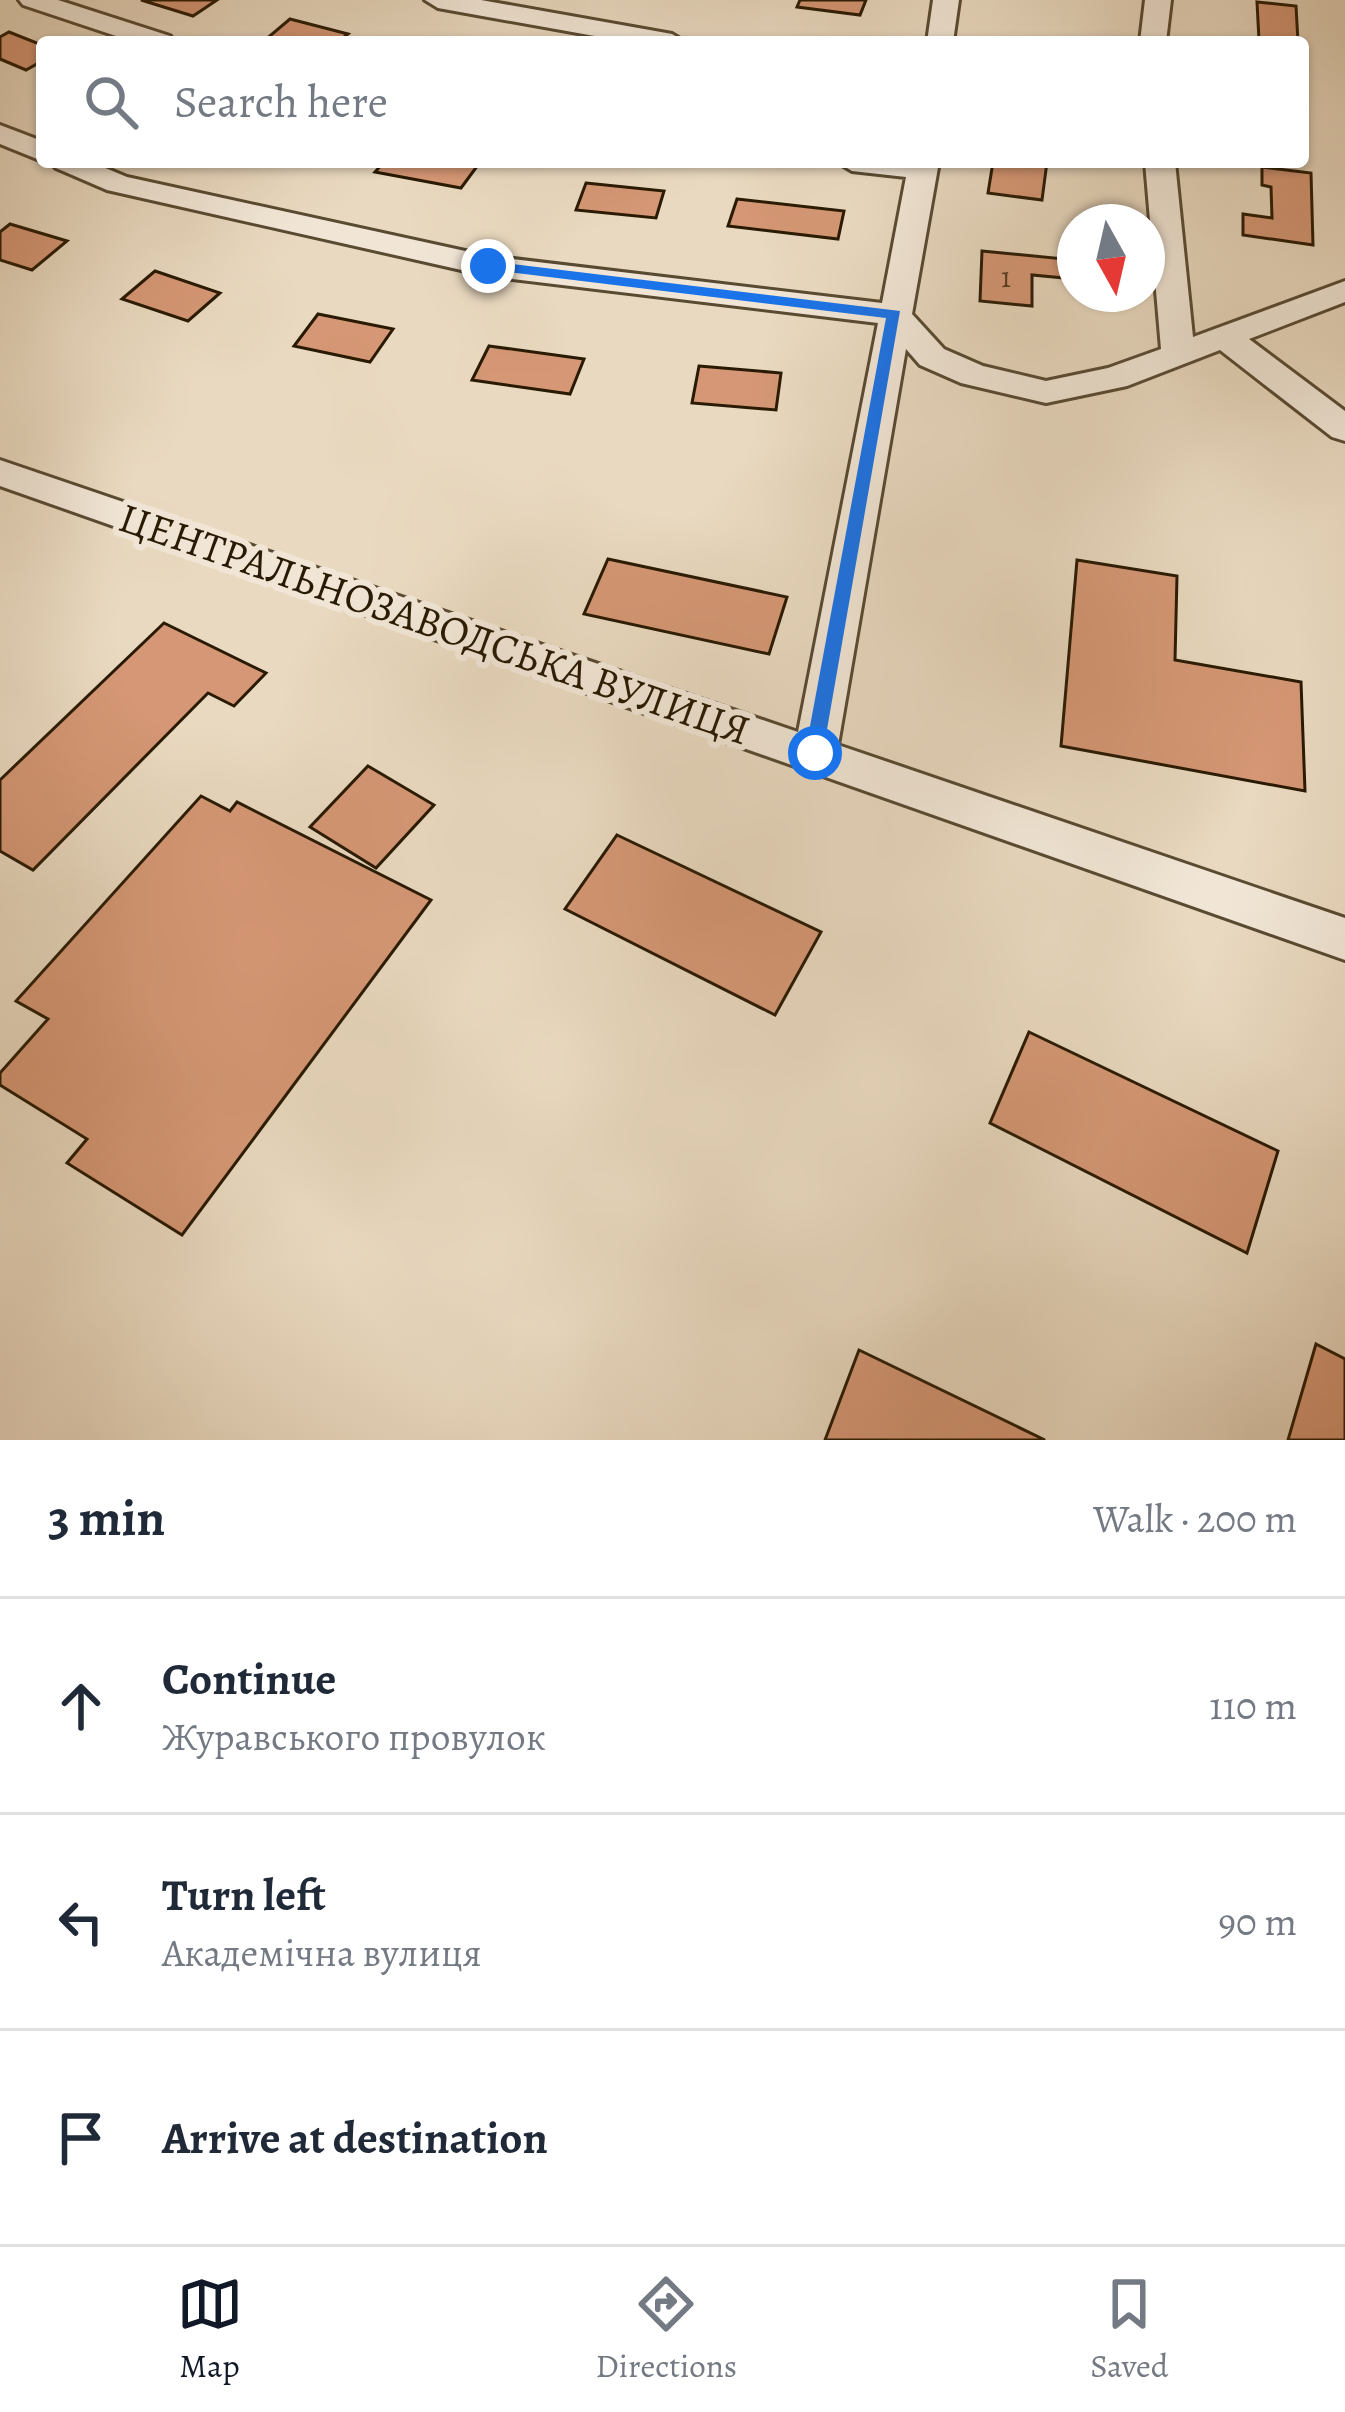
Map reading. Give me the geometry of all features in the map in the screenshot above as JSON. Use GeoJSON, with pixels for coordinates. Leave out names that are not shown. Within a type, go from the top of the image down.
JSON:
{"type":"FeatureCollection","features":[{"type":"Feature","properties":{"kind":"street"},"geometry":{"type":"LineString","coordinates":[[32,0],[143,36]]}},
{"type":"Feature","properties":{"kind":"street"},"geometry":{"type":"LineString","coordinates":[[438,0],[639,36]]}},
{"type":"Feature","properties":{"kind":"street"},"geometry":{"type":"LineString","coordinates":[[941,36],[946,0]]}},
{"type":"Feature","properties":{"kind":"street"},"geometry":{"type":"LineString","coordinates":[[1155,36],[1159,0]]}},
{"type":"Feature","properties":{"kind":"street"},"geometry":{"type":"LineString","coordinates":[[0,134],[36,149]]}},
{"type":"Feature","properties":{"kind":"street"},"geometry":{"type":"LineString","coordinates":[[80,168],[118,184],[488,266],[895,315],[932,357],[973,375],[1046,392],[1115,378],[1345,291]]}},
{"type":"Feature","properties":{"kind":"street"},"geometry":{"type":"LineString","coordinates":[[815,753],[924,168]]}},
{"type":"Feature","properties":{"kind":"street"},"geometry":{"type":"LineString","coordinates":[[1161,168],[1178,356]]}},
{"type":"Feature","properties":{"kind":"street"},"geometry":{"type":"LineString","coordinates":[[1227,339],[1345,429]]}},
{"type":"Feature","properties":{"kind":"street","name":"ЦЕНТРАЛЬНОЗАВОДСЬКА ВУЛИЦЯ"},"geometry":{"type":"LineString","coordinates":[[0,473],[1345,939]]}},
{"type":"Feature","properties":{"kind":"building"},"geometry":{"type":"Polygon","coordinates":[[[141,0],[217,0],[193,16],[141,0]]]}},
{"type":"Feature","properties":{"kind":"building"},"geometry":{"type":"Polygon","coordinates":[[[800,0],[866,0],[860,15],[797,7],[800,0]]]}},
{"type":"Feature","properties":{"kind":"building"},"geometry":{"type":"Polygon","coordinates":[[[1257,2],[1296,6],[1298,36],[1259,36],[1257,2]]]}},
{"type":"Feature","properties":{"kind":"building"},"geometry":{"type":"Polygon","coordinates":[[[290,19],[348,34],[346,36],[270,36],[290,19]]]}},
{"type":"Feature","properties":{"kind":"building"},"geometry":{"type":"Polygon","coordinates":[[[9,32],[36,43],[36,64],[26,70],[0,59],[0,37],[9,32]]]}},
{"type":"Feature","properties":{"kind":"building"},"geometry":{"type":"Polygon","coordinates":[[[379,168],[476,168],[461,188],[375,172],[379,168]]]}},
{"type":"Feature","properties":{"kind":"building"},"geometry":{"type":"Polygon","coordinates":[[[992,168],[1046,168],[1042,200],[988,193],[992,168]]]}},
{"type":"Feature","properties":{"kind":"building"},"geometry":{"type":"Polygon","coordinates":[[[1262,168],[1311,173],[1313,245],[1243,235],[1243,214],[1272,218],[1271,187],[1262,185],[1262,168]]]}},
{"type":"Feature","properties":{"kind":"building"},"geometry":{"type":"Polygon","coordinates":[[[586,183],[664,191],[656,218],[576,210],[586,183]]]}},
{"type":"Feature","properties":{"kind":"building"},"geometry":{"type":"Polygon","coordinates":[[[737,199],[844,211],[838,239],[728,226],[737,199]]]}},
{"type":"Feature","properties":{"kind":"building"},"geometry":{"type":"Polygon","coordinates":[[[10,224],[67,241],[32,270],[0,260],[0,232],[10,224]]]}},
{"type":"Feature","properties":{"kind":"building"},"geometry":{"type":"Polygon","coordinates":[[[982,251],[1057,258],[1057,277],[1032,275],[1032,306],[980,301],[982,251]]]}},
{"type":"Feature","properties":{"kind":"building"},"geometry":{"type":"Polygon","coordinates":[[[155,271],[220,293],[188,321],[122,299],[155,271]]]}},
{"type":"Feature","properties":{"kind":"building"},"geometry":{"type":"Polygon","coordinates":[[[318,314],[393,329],[370,362],[294,346],[318,314]]]}},
{"type":"Feature","properties":{"kind":"building"},"geometry":{"type":"Polygon","coordinates":[[[489,346],[584,359],[570,394],[472,380],[489,346]]]}},
{"type":"Feature","properties":{"kind":"building"},"geometry":{"type":"Polygon","coordinates":[[[699,366],[781,373],[776,410],[692,403],[699,366]]]}},
{"type":"Feature","properties":{"kind":"building"},"geometry":{"type":"Polygon","coordinates":[[[608,559],[787,597],[769,654],[584,614],[608,559]]]}},
{"type":"Feature","properties":{"kind":"building"},"geometry":{"type":"Polygon","coordinates":[[[1077,560],[1177,576],[1175,660],[1301,682],[1305,791],[1061,746],[1077,560]]]}},
{"type":"Feature","properties":{"kind":"building"},"geometry":{"type":"Polygon","coordinates":[[[164,623],[266,673],[234,706],[208,693],[33,870],[0,851],[0,780],[164,623]]]}},
{"type":"Feature","properties":{"kind":"building"},"geometry":{"type":"Polygon","coordinates":[[[368,766],[434,805],[376,868],[310,827],[368,766]]]}},
{"type":"Feature","properties":{"kind":"building"},"geometry":{"type":"Polygon","coordinates":[[[201,796],[230,811],[237,802],[431,900],[182,1235],[67,1163],[87,1139],[0,1085],[0,1073],[48,1019],[16,1001],[201,796]]]}},
{"type":"Feature","properties":{"kind":"building"},"geometry":{"type":"Polygon","coordinates":[[[617,835],[821,932],[775,1015],[565,909],[617,835]]]}},
{"type":"Feature","properties":{"kind":"building"},"geometry":{"type":"Polygon","coordinates":[[[1029,1032],[1278,1151],[1247,1253],[990,1123],[1029,1032]]]}},
{"type":"Feature","properties":{"kind":"building"},"geometry":{"type":"Polygon","coordinates":[[[1316,1344],[1345,1359],[1345,1440],[1288,1440],[1316,1344]]]}},
{"type":"Feature","properties":{"kind":"building"},"geometry":{"type":"Polygon","coordinates":[[[859,1350],[1045,1440],[825,1440],[859,1350]]]}},
{"type":"Feature","properties":{"kind":"route"},"geometry":{"type":"LineString","coordinates":[[488,266],[895,315],[815,753]]}}]}
